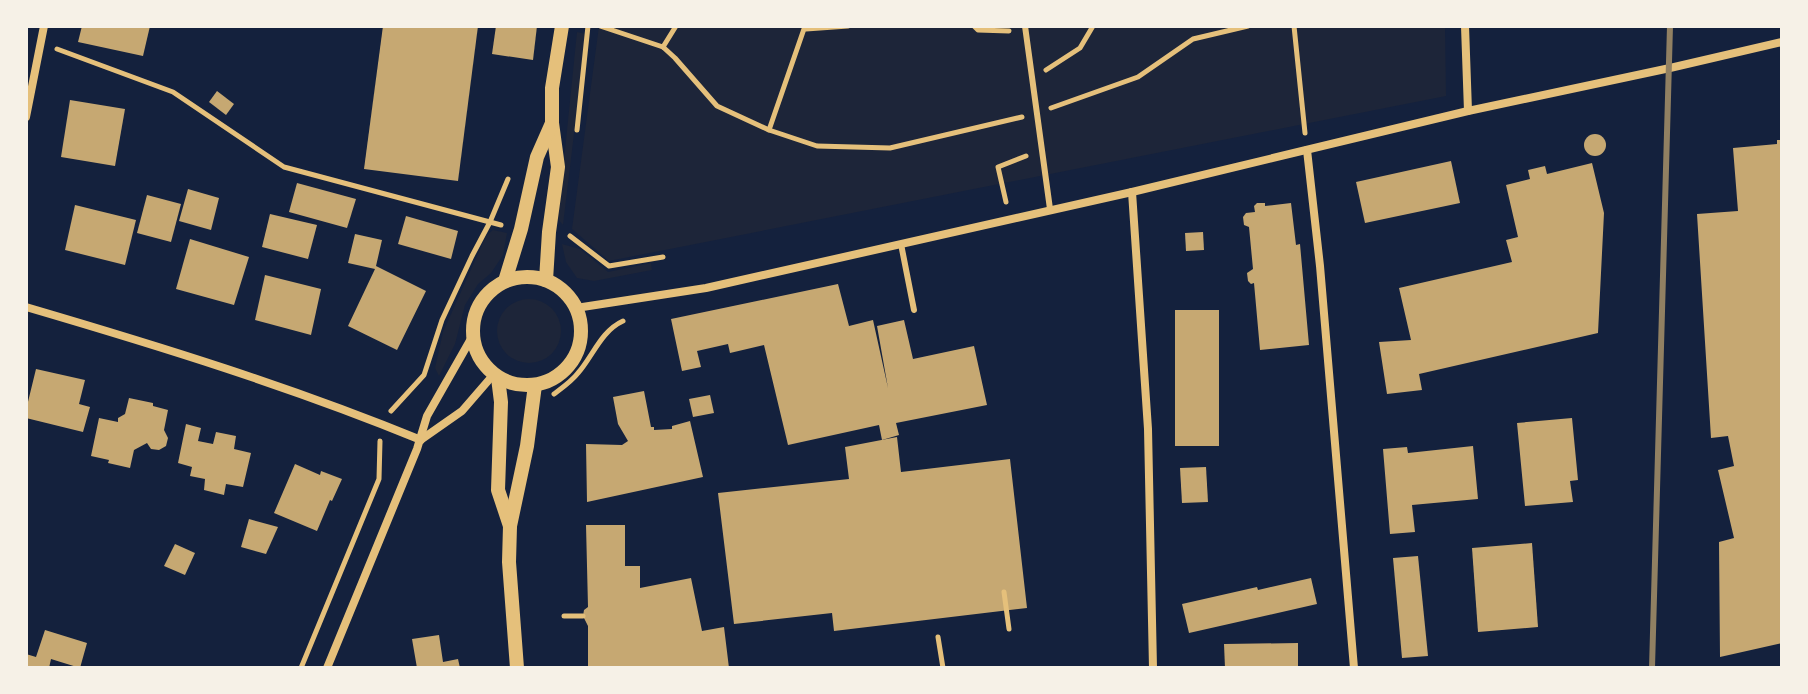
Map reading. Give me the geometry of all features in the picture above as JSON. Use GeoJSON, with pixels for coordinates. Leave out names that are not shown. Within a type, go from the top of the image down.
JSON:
{"type":"FeatureCollection","features":[{"type":"Feature","properties":{"kind":"street"},"geometry":{"type":"LineString","coordinates":[[26,117],[44,26]]}},
{"type":"Feature","properties":{"kind":"street"},"geometry":{"type":"LineString","coordinates":[[546,280],[558,167],[552,123],[552,88],[562,26]]}},
{"type":"Feature","properties":{"kind":"street"},"geometry":{"type":"LineString","coordinates":[[1465,26],[1468,111]]}},
{"type":"Feature","properties":{"kind":"street"},"geometry":{"type":"LineString","coordinates":[[576,308],[706,288],[1132,192],[1468,111],[1782,42]]}},
{"type":"Feature","properties":{"kind":"street"},"geometry":{"type":"LineString","coordinates":[[505,281],[521,229],[537,157],[552,123]]}},
{"type":"Feature","properties":{"kind":"street"},"geometry":{"type":"LineString","coordinates":[[1307,150],[1320,266],[1354,668]]}},
{"type":"Feature","properties":{"kind":"street"},"geometry":{"type":"LineString","coordinates":[[1132,192],[1148,414],[1153,668]]}},
{"type":"Feature","properties":{"kind":"street"},"geometry":{"type":"LineString","coordinates":[[526,277],[546,280],[559,287],[576,308],[581,336],[578,350],[571,363],[549,381],[522,386],[509,383],[496,376],[479,358],[472,337],[473,320],[491,290],[505,281],[526,277]]}},
{"type":"Feature","properties":{"kind":"street"},"geometry":{"type":"LineString","coordinates":[[26,307],[269,382],[421,440]]}},
{"type":"Feature","properties":{"kind":"street"},"geometry":{"type":"LineString","coordinates":[[327,668],[421,440],[427,416],[472,337]]}},
{"type":"Feature","properties":{"kind":"street"},"geometry":{"type":"LineString","coordinates":[[421,440],[462,411],[496,376]]}},
{"type":"Feature","properties":{"kind":"street"},"geometry":{"type":"LineString","coordinates":[[496,376],[501,402],[498,490],[510,526]]}},
{"type":"Feature","properties":{"kind":"street"},"geometry":{"type":"LineString","coordinates":[[517,668],[509,562],[510,526],[527,446],[535,385]]}},
{"type":"Feature","properties":{"kind":"lane"},"geometry":{"type":"LineString","coordinates":[[1026,29],[1050,209]]}},
{"type":"Feature","properties":{"kind":"lane"},"geometry":{"type":"LineString","coordinates":[[901,244],[914,310]]}},
{"type":"Feature","properties":{"kind":"path"},"geometry":{"type":"LineString","coordinates":[[600,26],[663,47],[717,106],[769,130],[817,146],[890,148],[1038,113],[1138,77],[1193,39],[1248,26]]}},
{"type":"Feature","properties":{"kind":"path"},"geometry":{"type":"LineString","coordinates":[[663,47],[676,26]]}},
{"type":"Feature","properties":{"kind":"path"},"geometry":{"type":"LineString","coordinates":[[769,130],[806,28],[848,26]]}},
{"type":"Feature","properties":{"kind":"path"},"geometry":{"type":"LineString","coordinates":[[974,26],[978,30],[1026,29]]}},
{"type":"Feature","properties":{"kind":"path"},"geometry":{"type":"LineString","coordinates":[[1032,79],[1080,48],[1093,26]]}},
{"type":"Feature","properties":{"kind":"path"},"geometry":{"type":"LineString","coordinates":[[1294,26],[1307,150]]}},
{"type":"Feature","properties":{"kind":"path"},"geometry":{"type":"LineString","coordinates":[[41,44],[173,92],[284,167],[521,229]]}},
{"type":"Feature","properties":{"kind":"path"},"geometry":{"type":"LineString","coordinates":[[1009,219],[998,167],[1042,150]]}},
{"type":"Feature","properties":{"kind":"path"},"geometry":{"type":"LineString","coordinates":[[301,668],[379,479],[380,423],[424,375],[442,320],[490,222],[513,165]]}},
{"type":"Feature","properties":{"kind":"path"},"geometry":{"type":"LineString","coordinates":[[566,233],[609,266],[663,257]]}},
{"type":"Feature","properties":{"kind":"path"},"geometry":{"type":"LineString","coordinates":[[550,396],[577,375],[615,324],[636,314],[635,299]]}},
{"type":"Feature","properties":{"kind":"path"},"geometry":{"type":"LineString","coordinates":[[1004,592],[1009,629]]}},
{"type":"Feature","properties":{"kind":"path"},"geometry":{"type":"LineString","coordinates":[[564,616],[583,616]]}},
{"type":"Feature","properties":{"kind":"path"},"geometry":{"type":"LineString","coordinates":[[938,637],[943,668]]}},
{"type":"Feature","properties":{"kind":"shaded area"},"geometry":{"type":"Polygon","coordinates":[[[599,26],[1445,26],[1446,96],[609,261],[572,229],[599,26]]]}},
{"type":"Feature","properties":{"kind":"shaded area"},"geometry":{"type":"Polygon","coordinates":[[[577,32],[586,34],[563,225],[558,219],[577,32]]]}},
{"type":"Feature","properties":{"kind":"shaded area"},"geometry":{"type":"Polygon","coordinates":[[[493,230],[507,233],[503,255],[465,305],[455,344],[439,376],[435,368],[443,332],[486,236],[493,230]]]}},
{"type":"Feature","properties":{"kind":"shaded area"},"geometry":{"type":"Polygon","coordinates":[[[562,244],[580,249],[608,272],[651,263],[652,270],[594,281],[577,278],[566,262],[562,244]]]}},
{"type":"Feature","properties":{"kind":"shaded area"},"geometry":{"type":"Polygon","coordinates":[[[523,299],[535,299],[552,308],[559,319],[559,343],[552,354],[535,363],[523,363],[511,358],[502,349],[497,337],[497,325],[502,313],[511,304],[523,299]]]}},
{"type":"Feature","properties":{"kind":"building"},"geometry":{"type":"Polygon","coordinates":[[[82,26],[150,26],[143,56],[78,42],[82,26]]]}},
{"type":"Feature","properties":{"kind":"building"},"geometry":{"type":"Polygon","coordinates":[[[383,26],[478,26],[458,181],[364,169],[383,26]]]}},
{"type":"Feature","properties":{"kind":"building"},"geometry":{"type":"Polygon","coordinates":[[[496,26],[537,26],[533,60],[492,54],[496,26]]]}},
{"type":"Feature","properties":{"kind":"building"},"geometry":{"type":"Polygon","coordinates":[[[217,91],[234,104],[226,115],[209,102],[217,91]]]}},
{"type":"Feature","properties":{"kind":"building"},"geometry":{"type":"Polygon","coordinates":[[[70,100],[125,109],[115,166],[61,157],[70,100]]]}},
{"type":"Feature","properties":{"kind":"building"},"geometry":{"type":"Polygon","coordinates":[[[1595,134],[1603,137],[1606,145],[1603,153],[1595,156],[1587,153],[1584,145],[1587,137],[1595,134]]]}},
{"type":"Feature","properties":{"kind":"building"},"geometry":{"type":"Polygon","coordinates":[[[1777,140],[1782,140],[1782,643],[1720,657],[1719,542],[1734,538],[1718,470],[1734,466],[1728,436],[1711,438],[1697,214],[1738,211],[1733,148],[1777,144],[1777,140]]]}},
{"type":"Feature","properties":{"kind":"building"},"geometry":{"type":"Polygon","coordinates":[[[1451,161],[1460,203],[1365,223],[1356,182],[1451,161]]]}},
{"type":"Feature","properties":{"kind":"building"},"geometry":{"type":"Polygon","coordinates":[[[1592,163],[1604,213],[1598,333],[1419,374],[1422,390],[1387,394],[1379,342],[1411,340],[1399,288],[1512,262],[1506,240],[1518,237],[1506,185],[1530,179],[1528,170],[1545,166],[1547,174],[1592,163]]]}},
{"type":"Feature","properties":{"kind":"building"},"geometry":{"type":"Polygon","coordinates":[[[297,183],[356,199],[347,228],[289,212],[297,183]]]}},
{"type":"Feature","properties":{"kind":"building"},"geometry":{"type":"Polygon","coordinates":[[[188,189],[219,198],[211,230],[179,221],[188,189]]]}},
{"type":"Feature","properties":{"kind":"building"},"geometry":{"type":"Polygon","coordinates":[[[147,195],[181,204],[171,242],[137,233],[147,195]]]}},
{"type":"Feature","properties":{"kind":"building"},"geometry":{"type":"Polygon","coordinates":[[[1257,203],[1265,203],[1265,206],[1291,203],[1296,245],[1300,244],[1309,345],[1260,350],[1254,283],[1248,281],[1247,273],[1253,269],[1249,227],[1244,225],[1243,217],[1246,213],[1255,212],[1257,203]]]}},
{"type":"Feature","properties":{"kind":"building"},"geometry":{"type":"Polygon","coordinates":[[[75,205],[136,220],[125,265],[65,250],[75,205]]]}},
{"type":"Feature","properties":{"kind":"building"},"geometry":{"type":"Polygon","coordinates":[[[270,214],[317,225],[308,259],[262,247],[270,214]]]}},
{"type":"Feature","properties":{"kind":"building"},"geometry":{"type":"Polygon","coordinates":[[[406,216],[458,231],[451,259],[398,244],[406,216]]]}},
{"type":"Feature","properties":{"kind":"building"},"geometry":{"type":"Polygon","coordinates":[[[1203,232],[1204,250],[1186,251],[1185,233],[1203,232]]]}},
{"type":"Feature","properties":{"kind":"building"},"geometry":{"type":"Polygon","coordinates":[[[355,234],[382,240],[376,266],[426,291],[397,350],[348,326],[375,269],[348,263],[355,234]]]}},
{"type":"Feature","properties":{"kind":"building"},"geometry":{"type":"Polygon","coordinates":[[[190,239],[249,257],[234,305],[176,289],[190,239]]]}},
{"type":"Feature","properties":{"kind":"building"},"geometry":{"type":"Polygon","coordinates":[[[265,275],[321,289],[311,335],[255,320],[265,275]]]}},
{"type":"Feature","properties":{"kind":"building"},"geometry":{"type":"Polygon","coordinates":[[[838,284],[849,326],[873,320],[888,388],[877,326],[904,320],[913,359],[974,346],[987,405],[896,423],[899,435],[882,440],[879,425],[788,445],[764,345],[730,353],[728,344],[697,351],[701,367],[682,371],[671,319],[838,284]]]}},
{"type":"Feature","properties":{"kind":"building"},"geometry":{"type":"Polygon","coordinates":[[[1175,310],[1219,310],[1219,446],[1175,446],[1175,310]]]}},
{"type":"Feature","properties":{"kind":"building"},"geometry":{"type":"Polygon","coordinates":[[[36,369],[85,380],[79,404],[90,407],[83,432],[26,418],[36,369]]]}},
{"type":"Feature","properties":{"kind":"building"},"geometry":{"type":"Polygon","coordinates":[[[644,391],[654,430],[672,429],[672,426],[690,421],[703,477],[587,502],[586,444],[622,445],[628,441],[618,424],[613,397],[644,391]]]}},
{"type":"Feature","properties":{"kind":"building"},"geometry":{"type":"Polygon","coordinates":[[[710,395],[714,413],[693,417],[689,399],[710,395]]]}},
{"type":"Feature","properties":{"kind":"building"},"geometry":{"type":"Polygon","coordinates":[[[129,398],[168,410],[164,430],[168,438],[166,446],[159,450],[151,449],[147,443],[134,450],[130,468],[91,456],[99,418],[118,422],[118,418],[125,414],[129,398]]]}},
{"type":"Feature","properties":{"kind":"building"},"geometry":{"type":"Polygon","coordinates":[[[1572,418],[1578,480],[1570,481],[1573,502],[1525,506],[1517,423],[1572,418]]]}},
{"type":"Feature","properties":{"kind":"building"},"geometry":{"type":"Polygon","coordinates":[[[186,424],[201,428],[198,441],[213,444],[216,432],[236,436],[234,449],[251,453],[243,487],[226,484],[224,495],[204,490],[205,479],[190,476],[192,467],[178,463],[186,424]]]}},
{"type":"Feature","properties":{"kind":"building"},"geometry":{"type":"Polygon","coordinates":[[[897,437],[901,472],[1010,459],[1027,608],[834,631],[832,613],[734,624],[718,493],[849,479],[845,447],[897,437]]]}},
{"type":"Feature","properties":{"kind":"building"},"geometry":{"type":"Polygon","coordinates":[[[1473,446],[1478,499],[1412,505],[1415,532],[1390,534],[1383,449],[1407,447],[1408,453],[1473,446]]]}},
{"type":"Feature","properties":{"kind":"building"},"geometry":{"type":"Polygon","coordinates":[[[295,464],[320,475],[321,471],[342,479],[317,531],[274,513],[295,464]]]}},
{"type":"Feature","properties":{"kind":"building"},"geometry":{"type":"Polygon","coordinates":[[[1206,467],[1208,502],[1182,503],[1180,468],[1206,467]]]}},
{"type":"Feature","properties":{"kind":"building"},"geometry":{"type":"Polygon","coordinates":[[[249,519],[278,527],[266,554],[241,547],[249,519]]]}},
{"type":"Feature","properties":{"kind":"building"},"geometry":{"type":"Polygon","coordinates":[[[586,525],[625,525],[625,566],[640,566],[640,588],[691,578],[702,631],[724,627],[729,668],[588,668],[588,626],[583,616],[588,607],[586,525]]]}},
{"type":"Feature","properties":{"kind":"building"},"geometry":{"type":"Polygon","coordinates":[[[1532,543],[1538,627],[1478,632],[1472,548],[1532,543]]]}},
{"type":"Feature","properties":{"kind":"building"},"geometry":{"type":"Polygon","coordinates":[[[175,544],[195,553],[185,575],[164,566],[175,544]]]}},
{"type":"Feature","properties":{"kind":"building"},"geometry":{"type":"Polygon","coordinates":[[[1418,556],[1428,656],[1402,658],[1393,558],[1418,556]]]}},
{"type":"Feature","properties":{"kind":"building"},"geometry":{"type":"Polygon","coordinates":[[[1311,578],[1317,604],[1189,633],[1182,604],[1311,578]]]}},
{"type":"Feature","properties":{"kind":"building"},"geometry":{"type":"Polygon","coordinates":[[[45,630],[87,643],[80,668],[51,659],[49,668],[26,668],[26,654],[36,657],[45,630]]]}},
{"type":"Feature","properties":{"kind":"building"},"geometry":{"type":"Polygon","coordinates":[[[439,635],[443,662],[458,659],[460,668],[417,668],[412,639],[439,635]]]}},
{"type":"Feature","properties":{"kind":"building"},"geometry":{"type":"Polygon","coordinates":[[[1298,643],[1298,668],[1225,668],[1224,644],[1298,643]]]}},
{"type":"Feature","properties":{"kind":"railway"},"geometry":{"type":"LineString","coordinates":[[1652,668],[1670,26]]}}]}
